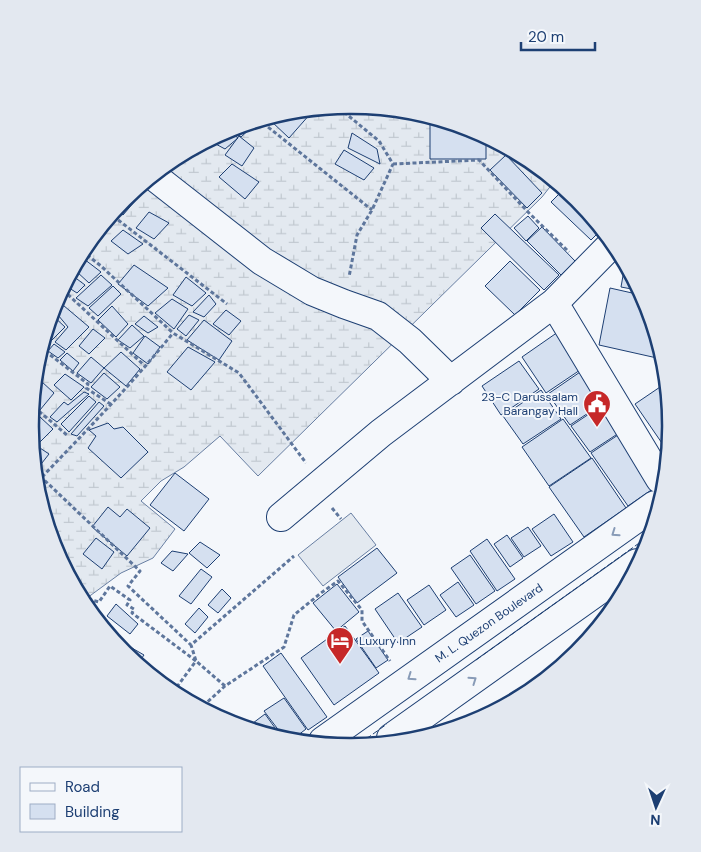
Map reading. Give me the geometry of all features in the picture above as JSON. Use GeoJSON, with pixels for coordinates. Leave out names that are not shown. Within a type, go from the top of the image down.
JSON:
{"type":"FeatureCollection","features":[{"type":"Feature","properties":{"kind":"street"},"geometry":{"type":"LineString","coordinates":[[159,180],[262,261],[312,291],[378,316],[410,341],[451,381]]}},
{"type":"Feature","properties":{"kind":"street"},"geometry":{"type":"LineString","coordinates":[[281,517],[382,433],[554,303],[607,249]]}},
{"type":"Feature","properties":{"kind":"street"},"geometry":{"type":"LineString","coordinates":[[554,303],[658,476]]}},
{"type":"Feature","properties":{"kind":"street","name":"M. L. Quezon Boulevard"},"geometry":{"type":"LineString","coordinates":[[329,737],[652,507]]}},
{"type":"Feature","properties":{"kind":"street"},"geometry":{"type":"LineString","coordinates":[[396,734],[626,571]]}},
{"type":"Feature","properties":{"kind":"path"},"geometry":{"type":"LineString","coordinates":[[346,114],[379,141],[393,164]]}},
{"type":"Feature","properties":{"kind":"path"},"geometry":{"type":"LineString","coordinates":[[267,126],[372,210]]}},
{"type":"Feature","properties":{"kind":"path"},"geometry":{"type":"LineString","coordinates":[[393,164],[479,160],[529,213],[588,270]]}},
{"type":"Feature","properties":{"kind":"path"},"geometry":{"type":"LineString","coordinates":[[344,304],[357,235],[372,210],[393,164]]}},
{"type":"Feature","properties":{"kind":"path"},"geometry":{"type":"LineString","coordinates":[[117,219],[227,304]]}},
{"type":"Feature","properties":{"kind":"path"},"geometry":{"type":"LineString","coordinates":[[89,257],[101,266],[173,333],[239,373],[321,483]]}},
{"type":"Feature","properties":{"kind":"path"},"geometry":{"type":"LineString","coordinates":[[68,295],[146,367]]}},
{"type":"Feature","properties":{"kind":"path"},"geometry":{"type":"LineString","coordinates":[[42,474],[112,405],[173,333]]}},
{"type":"Feature","properties":{"kind":"path"},"geometry":{"type":"LineString","coordinates":[[47,353],[88,384],[86,388],[112,405]]}},
{"type":"Feature","properties":{"kind":"path"},"geometry":{"type":"LineString","coordinates":[[39,411],[67,435]]}},
{"type":"Feature","properties":{"kind":"path"},"geometry":{"type":"LineString","coordinates":[[43,478],[140,571],[128,586],[191,646],[196,661]]}},
{"type":"Feature","properties":{"kind":"path"},"geometry":{"type":"LineString","coordinates":[[191,646],[294,556]]}},
{"type":"Feature","properties":{"kind":"path"},"geometry":{"type":"LineString","coordinates":[[207,703],[226,686],[284,647],[294,615],[338,581],[362,610],[362,621],[404,682]]}},
{"type":"Feature","properties":{"kind":"path"},"geometry":{"type":"LineString","coordinates":[[92,600],[100,602],[110,586],[130,600],[127,605],[134,609],[132,613],[226,686]]}},
{"type":"Feature","properties":{"kind":"path"},"geometry":{"type":"LineString","coordinates":[[178,686],[196,661]]}},
{"type":"Feature","properties":{"kind":"green space"},"geometry":{"type":"Polygon","coordinates":[[[350,114],[411,120],[451,131],[488,146],[506,156],[550,187],[542,197],[258,476],[220,436],[184,467],[161,481],[141,501],[175,529],[153,558],[121,573],[89,596],[71,564],[62,545],[49,507],[41,467],[39,406],[49,345],[62,307],[71,288],[103,236],[116,220],[145,192],[177,167],[231,138],[290,120],[350,114]]]}},
{"type":"Feature","properties":{"kind":"green space"},"geometry":{"type":"Polygon","coordinates":[[[351,513],[376,545],[323,586],[298,555],[351,513]]]}},
{"type":"Feature","properties":{"kind":"building"},"geometry":{"type":"Polygon","coordinates":[[[307,117],[289,138],[274,124],[307,117]]]}},
{"type":"Feature","properties":{"kind":"building"},"geometry":{"type":"Polygon","coordinates":[[[430,125],[486,145],[486,159],[430,159],[430,125]]]}},
{"type":"Feature","properties":{"kind":"building"},"geometry":{"type":"Polygon","coordinates":[[[352,133],[377,149],[380,164],[348,148],[352,133]]]}},
{"type":"Feature","properties":{"kind":"building"},"geometry":{"type":"Polygon","coordinates":[[[236,136],[238,138],[225,149],[217,144],[236,136]]]}},
{"type":"Feature","properties":{"kind":"building"},"geometry":{"type":"Polygon","coordinates":[[[239,136],[254,148],[242,166],[225,155],[239,136]]]}},
{"type":"Feature","properties":{"kind":"building"},"geometry":{"type":"Polygon","coordinates":[[[344,150],[374,168],[364,180],[335,164],[344,150]]]}},
{"type":"Feature","properties":{"kind":"building"},"geometry":{"type":"Polygon","coordinates":[[[505,156],[542,193],[527,208],[490,170],[505,156]]]}},
{"type":"Feature","properties":{"kind":"building"},"geometry":{"type":"Polygon","coordinates":[[[232,164],[259,182],[245,199],[219,177],[232,164]]]}},
{"type":"Feature","properties":{"kind":"building"},"geometry":{"type":"Polygon","coordinates":[[[559,194],[597,234],[591,240],[551,202],[559,194]]]}},
{"type":"Feature","properties":{"kind":"building"},"geometry":{"type":"Polygon","coordinates":[[[149,212],[169,223],[154,239],[136,228],[149,212]]]}},
{"type":"Feature","properties":{"kind":"building"},"geometry":{"type":"Polygon","coordinates":[[[495,214],[559,275],[544,290],[481,228],[495,214]]]}},
{"type":"Feature","properties":{"kind":"building"},"geometry":{"type":"Polygon","coordinates":[[[528,216],[539,228],[526,241],[514,228],[528,216]]]}},
{"type":"Feature","properties":{"kind":"building"},"geometry":{"type":"Polygon","coordinates":[[[542,227],[575,261],[561,275],[527,241],[542,227]]]}},
{"type":"Feature","properties":{"kind":"building"},"geometry":{"type":"Polygon","coordinates":[[[123,230],[143,244],[128,254],[111,241],[123,230]]]}},
{"type":"Feature","properties":{"kind":"building"},"geometry":{"type":"Polygon","coordinates":[[[86,261],[101,272],[89,283],[79,274],[86,261]]]}},
{"type":"Feature","properties":{"kind":"building"},"geometry":{"type":"Polygon","coordinates":[[[510,261],[540,290],[515,315],[485,286],[510,261]]]}},
{"type":"Feature","properties":{"kind":"building"},"geometry":{"type":"Polygon","coordinates":[[[134,265],[168,288],[148,306],[118,284],[134,265]]]}},
{"type":"Feature","properties":{"kind":"building"},"geometry":{"type":"Polygon","coordinates":[[[101,275],[112,285],[88,306],[76,298],[101,275]]]}},
{"type":"Feature","properties":{"kind":"building"},"geometry":{"type":"Polygon","coordinates":[[[623,275],[630,289],[621,287],[623,275]]]}},
{"type":"Feature","properties":{"kind":"building"},"geometry":{"type":"Polygon","coordinates":[[[186,277],[206,293],[192,306],[173,295],[186,277]]]}},
{"type":"Feature","properties":{"kind":"building"},"geometry":{"type":"Polygon","coordinates":[[[76,278],[85,285],[77,293],[71,289],[76,278]]]}},
{"type":"Feature","properties":{"kind":"building"},"geometry":{"type":"Polygon","coordinates":[[[113,286],[121,294],[98,316],[89,308],[113,286]]]}},
{"type":"Feature","properties":{"kind":"building"},"geometry":{"type":"Polygon","coordinates":[[[610,288],[632,293],[646,326],[654,357],[599,345],[610,288]]]}},
{"type":"Feature","properties":{"kind":"building"},"geometry":{"type":"Polygon","coordinates":[[[209,295],[216,304],[204,317],[193,312],[209,295]]]}},
{"type":"Feature","properties":{"kind":"building"},"geometry":{"type":"Polygon","coordinates":[[[172,299],[188,309],[174,329],[155,313],[172,299]]]}},
{"type":"Feature","properties":{"kind":"building"},"geometry":{"type":"Polygon","coordinates":[[[63,305],[89,327],[66,350],[55,342],[68,327],[59,316],[63,305]]]}},
{"type":"Feature","properties":{"kind":"building"},"geometry":{"type":"Polygon","coordinates":[[[112,306],[128,324],[116,337],[98,320],[112,306]]]}},
{"type":"Feature","properties":{"kind":"building"},"geometry":{"type":"Polygon","coordinates":[[[226,310],[241,321],[229,335],[213,324],[226,310]]]}},
{"type":"Feature","properties":{"kind":"building"},"geometry":{"type":"Polygon","coordinates":[[[189,315],[199,320],[186,336],[177,329],[189,315]]]}},
{"type":"Feature","properties":{"kind":"building"},"geometry":{"type":"Polygon","coordinates":[[[144,316],[158,327],[148,333],[135,324],[144,316]]]}},
{"type":"Feature","properties":{"kind":"building"},"geometry":{"type":"Polygon","coordinates":[[[57,320],[65,327],[50,342],[57,320]]]}},
{"type":"Feature","properties":{"kind":"building"},"geometry":{"type":"Polygon","coordinates":[[[204,320],[232,341],[219,360],[187,340],[204,320]]]}},
{"type":"Feature","properties":{"kind":"building"},"geometry":{"type":"Polygon","coordinates":[[[132,325],[144,336],[130,348],[118,340],[132,325]]]}},
{"type":"Feature","properties":{"kind":"building"},"geometry":{"type":"Polygon","coordinates":[[[93,329],[105,338],[89,354],[79,346],[93,329]]]}},
{"type":"Feature","properties":{"kind":"building"},"geometry":{"type":"Polygon","coordinates":[[[558,332],[583,368],[546,393],[522,357],[558,332]]]}},
{"type":"Feature","properties":{"kind":"building"},"geometry":{"type":"Polygon","coordinates":[[[145,336],[160,347],[148,364],[133,353],[145,336]]]}},
{"type":"Feature","properties":{"kind":"building"},"geometry":{"type":"Polygon","coordinates":[[[54,344],[65,352],[58,358],[48,351],[54,344]]]}},
{"type":"Feature","properties":{"kind":"building"},"geometry":{"type":"Polygon","coordinates":[[[188,347],[215,362],[191,390],[167,372],[188,347]]]}},
{"type":"Feature","properties":{"kind":"building"},"geometry":{"type":"Polygon","coordinates":[[[121,352],[140,369],[126,386],[104,368],[121,352]]]}},
{"type":"Feature","properties":{"kind":"building"},"geometry":{"type":"Polygon","coordinates":[[[67,353],[79,363],[73,371],[60,360],[67,353]]]}},
{"type":"Feature","properties":{"kind":"building"},"geometry":{"type":"Polygon","coordinates":[[[91,357],[104,368],[91,383],[77,373],[91,357]]]}},
{"type":"Feature","properties":{"kind":"building"},"geometry":{"type":"Polygon","coordinates":[[[519,361],[539,389],[501,415],[482,386],[519,361]]]}},
{"type":"Feature","properties":{"kind":"building"},"geometry":{"type":"Polygon","coordinates":[[[583,370],[605,402],[570,425],[548,394],[583,370]]]}},
{"type":"Feature","properties":{"kind":"building"},"geometry":{"type":"Polygon","coordinates":[[[104,373],[120,387],[107,399],[91,387],[104,373]]]}},
{"type":"Feature","properties":{"kind":"building"},"geometry":{"type":"Polygon","coordinates":[[[65,374],[84,387],[71,400],[54,385],[65,374]]]}},
{"type":"Feature","properties":{"kind":"building"},"geometry":{"type":"Polygon","coordinates":[[[42,382],[54,393],[40,410],[39,406],[42,382]]]}},
{"type":"Feature","properties":{"kind":"building"},"geometry":{"type":"Polygon","coordinates":[[[660,387],[662,443],[635,404],[660,387]]]}},
{"type":"Feature","properties":{"kind":"building"},"geometry":{"type":"Polygon","coordinates":[[[541,390],[561,419],[523,444],[503,416],[541,390]]]}},
{"type":"Feature","properties":{"kind":"building"},"geometry":{"type":"Polygon","coordinates":[[[84,392],[89,394],[57,422],[50,417],[64,402],[68,405],[84,392]]]}},
{"type":"Feature","properties":{"kind":"building"},"geometry":{"type":"Polygon","coordinates":[[[89,396],[96,402],[69,432],[61,424],[89,396]]]}},
{"type":"Feature","properties":{"kind":"building"},"geometry":{"type":"Polygon","coordinates":[[[99,402],[104,406],[77,436],[71,434],[99,402]]]}},
{"type":"Feature","properties":{"kind":"building","name":"23-C Darussalam Barangay Hall"},"geometry":{"type":"Polygon","coordinates":[[[604,404],[622,431],[590,452],[571,426],[604,404]]]}},
{"type":"Feature","properties":{"kind":"building"},"geometry":{"type":"Polygon","coordinates":[[[39,418],[53,429],[40,442],[39,441],[39,418]]]}},
{"type":"Feature","properties":{"kind":"building"},"geometry":{"type":"Polygon","coordinates":[[[563,419],[591,458],[549,486],[522,447],[563,419]]]}},
{"type":"Feature","properties":{"kind":"building"},"geometry":{"type":"Polygon","coordinates":[[[108,423],[114,429],[123,427],[148,452],[121,478],[88,448],[96,436],[89,430],[108,423]]]}},
{"type":"Feature","properties":{"kind":"building"},"geometry":{"type":"Polygon","coordinates":[[[621,433],[656,487],[628,506],[591,453],[621,433]]]}},
{"type":"Feature","properties":{"kind":"building"},"geometry":{"type":"Polygon","coordinates":[[[39,447],[49,454],[41,464],[39,447]]]}},
{"type":"Feature","properties":{"kind":"building"},"geometry":{"type":"Polygon","coordinates":[[[592,458],[626,508],[584,537],[549,487],[592,458]]]}},
{"type":"Feature","properties":{"kind":"building"},"geometry":{"type":"Polygon","coordinates":[[[175,473],[209,499],[184,531],[150,505],[175,473]]]}},
{"type":"Feature","properties":{"kind":"building"},"geometry":{"type":"Polygon","coordinates":[[[108,507],[120,517],[127,509],[150,528],[127,556],[92,527],[108,507]]]}},
{"type":"Feature","properties":{"kind":"building"},"geometry":{"type":"Polygon","coordinates":[[[554,514],[573,542],[551,556],[532,529],[554,514]]]}},
{"type":"Feature","properties":{"kind":"building"},"geometry":{"type":"Polygon","coordinates":[[[528,527],[541,546],[524,557],[511,538],[528,527]]]}},
{"type":"Feature","properties":{"kind":"building"},"geometry":{"type":"Polygon","coordinates":[[[507,535],[523,558],[510,567],[494,544],[507,535]]]}},
{"type":"Feature","properties":{"kind":"building"},"geometry":{"type":"Polygon","coordinates":[[[96,538],[114,552],[102,569],[83,554],[96,538]]]}},
{"type":"Feature","properties":{"kind":"building"},"geometry":{"type":"Polygon","coordinates":[[[487,539],[515,579],[497,591],[470,551],[487,539]]]}},
{"type":"Feature","properties":{"kind":"building"},"geometry":{"type":"Polygon","coordinates":[[[200,542],[220,555],[207,568],[189,553],[200,542]]]}},
{"type":"Feature","properties":{"kind":"building"},"geometry":{"type":"Polygon","coordinates":[[[377,548],[397,573],[357,603],[338,577],[377,548]]]}},
{"type":"Feature","properties":{"kind":"building"},"geometry":{"type":"Polygon","coordinates":[[[172,551],[188,554],[173,571],[161,563],[172,551]]]}},
{"type":"Feature","properties":{"kind":"building"},"geometry":{"type":"Polygon","coordinates":[[[470,555],[495,591],[476,604],[451,568],[470,555]]]}},
{"type":"Feature","properties":{"kind":"building"},"geometry":{"type":"Polygon","coordinates":[[[201,569],[212,577],[191,604],[179,596],[201,569]]]}},
{"type":"Feature","properties":{"kind":"building"},"geometry":{"type":"Polygon","coordinates":[[[458,582],[474,605],[456,617],[440,595],[458,582]]]}},
{"type":"Feature","properties":{"kind":"building"},"geometry":{"type":"Polygon","coordinates":[[[337,584],[359,612],[336,631],[313,603],[337,584]]]}},
{"type":"Feature","properties":{"kind":"building"},"geometry":{"type":"Polygon","coordinates":[[[429,585],[446,610],[424,625],[407,600],[429,585]]]}},
{"type":"Feature","properties":{"kind":"building"},"geometry":{"type":"Polygon","coordinates":[[[222,589],[231,598],[218,613],[208,605],[222,589]]]}},
{"type":"Feature","properties":{"kind":"building"},"geometry":{"type":"Polygon","coordinates":[[[398,593],[422,627],[398,643],[375,609],[398,593]]]}},
{"type":"Feature","properties":{"kind":"building"},"geometry":{"type":"Polygon","coordinates":[[[116,604],[138,624],[130,634],[107,616],[116,604]]]}},
{"type":"Feature","properties":{"kind":"building"},"geometry":{"type":"Polygon","coordinates":[[[199,608],[208,617],[195,633],[185,624],[199,608]]]}},
{"type":"Feature","properties":{"kind":"building","name":"Luxury Inn"},"geometry":{"type":"Polygon","coordinates":[[[345,626],[379,673],[334,705],[301,658],[345,626]]]}},
{"type":"Feature","properties":{"kind":"building"},"geometry":{"type":"Polygon","coordinates":[[[368,631],[388,660],[376,668],[356,639],[368,631]]]}},
{"type":"Feature","properties":{"kind":"building"},"geometry":{"type":"Polygon","coordinates":[[[132,648],[144,655],[142,657],[132,648]]]}},
{"type":"Feature","properties":{"kind":"building"},"geometry":{"type":"Polygon","coordinates":[[[281,653],[327,717],[308,730],[263,666],[281,653]]]}},
{"type":"Feature","properties":{"kind":"building"},"geometry":{"type":"Polygon","coordinates":[[[284,698],[306,729],[300,734],[278,729],[264,711],[284,698]]]}},
{"type":"Feature","properties":{"kind":"building"},"geometry":{"type":"Polygon","coordinates":[[[265,714],[275,728],[270,727],[254,722],[265,714]]]}},
{"type":"Feature","properties":{"kind":"fence"},"geometry":{"type":"LineString","coordinates":[[476,660],[640,543]]}},
{"type":"Feature","properties":{"kind":"fence"},"geometry":{"type":"LineString","coordinates":[[369,737],[387,724]]}},
{"type":"Feature","properties":{"kind":"place","name":"23-C Darussalam Barangay Hall"},"geometry":{"type":"Point","coordinates":[597,428]}},
{"type":"Feature","properties":{"kind":"place","name":"Luxury Inn"},"geometry":{"type":"Point","coordinates":[340,665]}}]}
